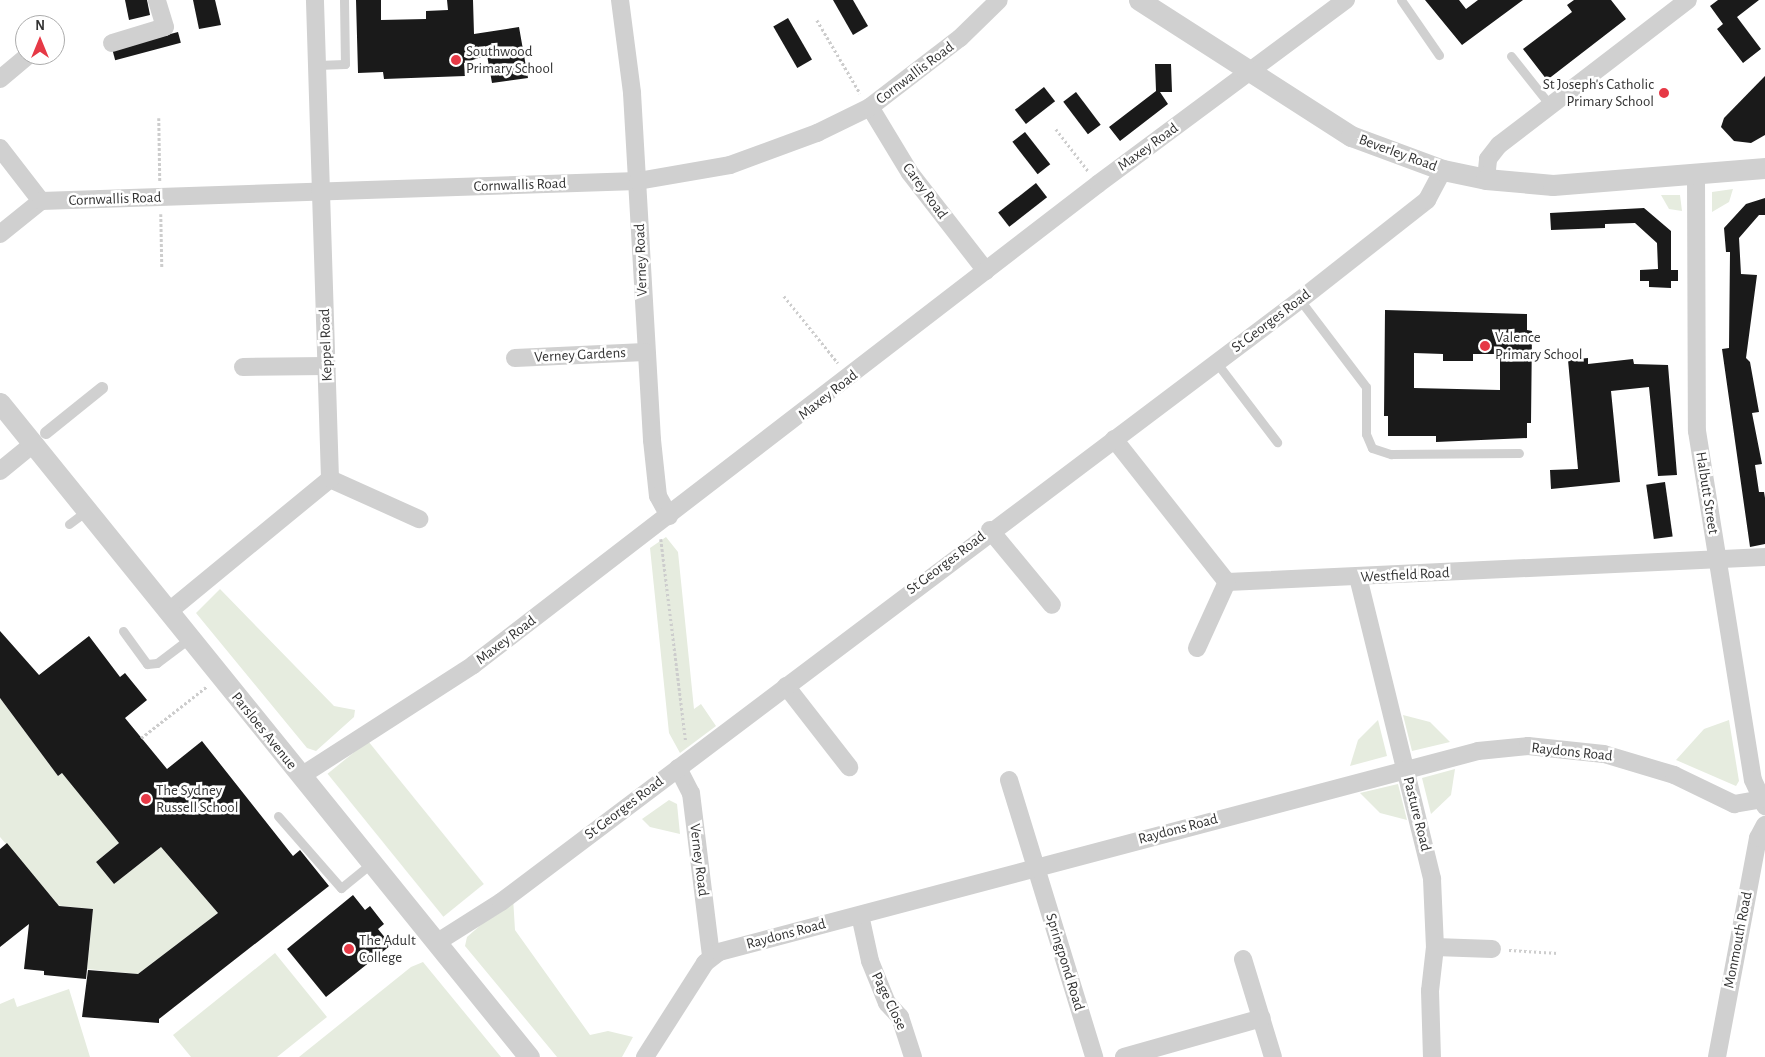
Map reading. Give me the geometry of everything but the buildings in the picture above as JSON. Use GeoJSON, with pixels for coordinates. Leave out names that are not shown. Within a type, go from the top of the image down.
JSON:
{"type":"FeatureCollection","features":[{"type":"Feature","properties":{"kind":"street"},"geometry":{"type":"LineString","coordinates":[[112,43],[165,27],[157,0]]}},
{"type":"Feature","properties":{"kind":"street","name":"Keppel Road"},"geometry":{"type":"LineString","coordinates":[[315,0],[330,479]]}},
{"type":"Feature","properties":{"kind":"street","name":"Verney Road"},"geometry":{"type":"LineString","coordinates":[[620,0],[638,181],[645,352],[658,496],[670,516]]}},
{"type":"Feature","properties":{"kind":"street","name":"Cornwallis Road"},"geometry":{"type":"LineString","coordinates":[[41,201],[638,181],[694,174],[763,155],[870,106],[924,68],[999,0]]}},
{"type":"Feature","properties":{"kind":"street","name":"Beverley Road"},"geometry":{"type":"LineString","coordinates":[[1139,0],[1248,74],[1350,136],[1443,170],[1486,179],[1553,185],[1765,168]]}},
{"type":"Feature","properties":{"kind":"street"},"geometry":{"type":"LineString","coordinates":[[1486,179],[1488,159],[1499,145],[1549,104],[1688,0]]}},
{"type":"Feature","properties":{"kind":"street","name":"Maxey Road"},"geometry":{"type":"LineString","coordinates":[[301,776],[474,665],[670,516],[1098,184],[1248,74],[1343,1]]}},
{"type":"Feature","properties":{"kind":"street"},"geometry":{"type":"LineString","coordinates":[[0,79],[18,65]]}},
{"type":"Feature","properties":{"kind":"street","name":"Carey Road"},"geometry":{"type":"LineString","coordinates":[[870,106],[910,173],[986,271]]}},
{"type":"Feature","properties":{"kind":"street"},"geometry":{"type":"LineString","coordinates":[[0,148],[41,201],[0,234]]}},
{"type":"Feature","properties":{"kind":"street","name":"St Georges Road"},"geometry":{"type":"LineString","coordinates":[[436,943],[501,902],[990,530],[1300,300],[1427,200],[1443,170]]}},
{"type":"Feature","properties":{"kind":"street","name":"Halbutt Street"},"geometry":{"type":"LineString","coordinates":[[1696,175],[1697,431],[1753,780],[1763,803]]}},
{"type":"Feature","properties":{"kind":"street","name":"Verney Gardens"},"geometry":{"type":"LineString","coordinates":[[515,358],[645,352]]}},
{"type":"Feature","properties":{"kind":"street"},"geometry":{"type":"LineString","coordinates":[[243,367],[327,366]]}},
{"type":"Feature","properties":{"kind":"street"},"geometry":{"type":"LineString","coordinates":[[0,471],[102,388]]}},
{"type":"Feature","properties":{"kind":"street","name":"Parsloes Avenue"},"geometry":{"type":"LineString","coordinates":[[0,403],[39,438],[86,510],[528,1057]]}},
{"type":"Feature","properties":{"kind":"street"},"geometry":{"type":"LineString","coordinates":[[1114,438],[1227,582],[1197,648]]}},
{"type":"Feature","properties":{"kind":"street"},"geometry":{"type":"LineString","coordinates":[[168,612],[330,479],[419,519]]}},
{"type":"Feature","properties":{"kind":"street"},"geometry":{"type":"LineString","coordinates":[[990,530],[1052,605]]}},
{"type":"Feature","properties":{"kind":"street","name":"Westfield Road"},"geometry":{"type":"LineString","coordinates":[[1227,582],[1765,557]]}},
{"type":"Feature","properties":{"kind":"street","name":"Pasture Road"},"geometry":{"type":"LineString","coordinates":[[1358,577],[1432,879],[1435,947],[1430,991],[1432,1057]]}},
{"type":"Feature","properties":{"kind":"street"},"geometry":{"type":"LineString","coordinates":[[786,686],[848,767]]}},
{"type":"Feature","properties":{"kind":"street","name":"Raydons Road"},"geometry":{"type":"LineString","coordinates":[[712,956],[1405,768],[1478,751],[1553,747],[1604,754],[1651,766],[1734,804],[1763,803]]}},
{"type":"Feature","properties":{"kind":"street","name":"Verney Road"},"geometry":{"type":"LineString","coordinates":[[678,768],[691,793],[712,956]]}},
{"type":"Feature","properties":{"kind":"street","name":"Springpond Road"},"geometry":{"type":"LineString","coordinates":[[1009,780],[1094,1057]]}},
{"type":"Feature","properties":{"kind":"street","name":"Monmouth Road"},"geometry":{"type":"LineString","coordinates":[[1717,1057],[1758,838],[1765,825]]}},
{"type":"Feature","properties":{"kind":"street","name":"Page Close"},"geometry":{"type":"LineString","coordinates":[[860,915],[870,961],[887,1003],[900,1017],[913,1057]]}},
{"type":"Feature","properties":{"kind":"street"},"geometry":{"type":"LineString","coordinates":[[1435,947],[1492,949]]}},
{"type":"Feature","properties":{"kind":"street"},"geometry":{"type":"LineString","coordinates":[[645,1057],[712,956]]}},
{"type":"Feature","properties":{"kind":"street"},"geometry":{"type":"LineString","coordinates":[[1243,959],[1273,1057]]}},
{"type":"Feature","properties":{"kind":"street"},"geometry":{"type":"LineString","coordinates":[[1124,1057],[1262,1018]]}},
{"type":"Feature","properties":{"kind":"lane"},"geometry":{"type":"LineString","coordinates":[[317,65],[345,64],[344,0]]}},
{"type":"Feature","properties":{"kind":"lane"},"geometry":{"type":"LineString","coordinates":[[1401,0],[1439,55]]}},
{"type":"Feature","properties":{"kind":"lane"},"geometry":{"type":"LineString","coordinates":[[1511,56],[1549,104]]}},
{"type":"Feature","properties":{"kind":"lane"},"geometry":{"type":"LineString","coordinates":[[1300,300],[1366,387],[1366,434],[1372,448],[1391,454],[1519,453]]}},
{"type":"Feature","properties":{"kind":"lane"},"geometry":{"type":"LineString","coordinates":[[1216,362],[1277,442]]}},
{"type":"Feature","properties":{"kind":"lane"},"geometry":{"type":"LineString","coordinates":[[69,524],[86,510]]}},
{"type":"Feature","properties":{"kind":"lane"},"geometry":{"type":"LineString","coordinates":[[123,631],[147,664],[157,664],[189,639]]}},
{"type":"Feature","properties":{"kind":"lane"},"geometry":{"type":"LineString","coordinates":[[278,816],[341,888],[371,864]]}},
{"type":"Feature","properties":{"kind":"path"},"geometry":{"type":"LineString","coordinates":[[817,20],[870,106]]}},
{"type":"Feature","properties":{"kind":"path"},"geometry":{"type":"LineString","coordinates":[[1056,129],[1098,184]]}},
{"type":"Feature","properties":{"kind":"path"},"geometry":{"type":"LineString","coordinates":[[784,296],[849,378]]}},
{"type":"Feature","properties":{"kind":"path"},"geometry":{"type":"LineString","coordinates":[[660,536],[688,752],[674,763],[678,768]]}},
{"type":"Feature","properties":{"kind":"path"},"geometry":{"type":"LineString","coordinates":[[141,738],[206,686]]}},
{"type":"Feature","properties":{"kind":"path"},"geometry":{"type":"LineString","coordinates":[[1492,949],[1558,953]]}},
{"type":"Feature","properties":{"kind":"shaded area"},"geometry":{"type":"Polygon","coordinates":[[[1733,189],[1729,202],[1712,212],[1712,192],[1733,189]]]}},
{"type":"Feature","properties":{"kind":"shaded area"},"geometry":{"type":"Polygon","coordinates":[[[1661,195],[1680,195],[1682,211],[1669,209],[1661,195]]]}},
{"type":"Feature","properties":{"kind":"shaded area"},"geometry":{"type":"Polygon","coordinates":[[[666,537],[678,552],[694,709],[701,704],[716,726],[680,753],[669,733],[650,548],[666,537]]]}},
{"type":"Feature","properties":{"kind":"shaded area"},"geometry":{"type":"Polygon","coordinates":[[[220,589],[334,706],[355,710],[354,717],[316,751],[307,748],[196,613],[220,589]]]}},
{"type":"Feature","properties":{"kind":"shaded area"},"geometry":{"type":"Polygon","coordinates":[[[0,698],[58,776],[63,773],[119,843],[96,862],[114,884],[161,847],[218,913],[138,974],[87,969],[93,909],[52,905],[56,902],[0,837],[0,698]]]}},
{"type":"Feature","properties":{"kind":"shaded area"},"geometry":{"type":"Polygon","coordinates":[[[1403,715],[1430,722],[1450,742],[1412,751],[1403,715]]]}},
{"type":"Feature","properties":{"kind":"shaded area"},"geometry":{"type":"Polygon","coordinates":[[[1378,720],[1387,756],[1350,766],[1358,740],[1378,720]]]}},
{"type":"Feature","properties":{"kind":"shaded area"},"geometry":{"type":"Polygon","coordinates":[[[1729,720],[1739,781],[1736,786],[1676,760],[1704,729],[1729,720]]]}},
{"type":"Feature","properties":{"kind":"shaded area"},"geometry":{"type":"Polygon","coordinates":[[[368,741],[484,884],[443,917],[328,774],[368,741]]]}},
{"type":"Feature","properties":{"kind":"shaded area"},"geometry":{"type":"Polygon","coordinates":[[[1455,769],[1451,795],[1431,814],[1422,778],[1455,769]]]}},
{"type":"Feature","properties":{"kind":"shaded area"},"geometry":{"type":"Polygon","coordinates":[[[1398,784],[1407,820],[1380,813],[1360,793],[1398,784]]]}},
{"type":"Feature","properties":{"kind":"shaded area"},"geometry":{"type":"Polygon","coordinates":[[[669,800],[677,804],[680,834],[650,827],[642,819],[669,800]]]}},
{"type":"Feature","properties":{"kind":"shaded area"},"geometry":{"type":"Polygon","coordinates":[[[513,897],[515,930],[590,1035],[608,1031],[633,1037],[622,1057],[557,1057],[465,946],[467,937],[513,897]]]}},
{"type":"Feature","properties":{"kind":"shaded area"},"geometry":{"type":"Polygon","coordinates":[[[275,953],[327,1017],[277,1057],[191,1057],[173,1035],[275,953]]]}},
{"type":"Feature","properties":{"kind":"shaded area"},"geometry":{"type":"Polygon","coordinates":[[[423,962],[501,1057],[299,1057],[411,967],[423,962]]]}},
{"type":"Feature","properties":{"kind":"shaded area"},"geometry":{"type":"Polygon","coordinates":[[[69,989],[90,1057],[0,1057],[0,1004],[14,998],[17,1007],[69,989]]]}},
{"type":"Feature","properties":{"kind":"place","name":"Southwood Primary School"},"geometry":{"type":"Point","coordinates":[456,60]}},
{"type":"Feature","properties":{"kind":"place","name":"St Joseph's Catholic Primary School"},"geometry":{"type":"Point","coordinates":[1664,93]}},
{"type":"Feature","properties":{"kind":"place","name":"Valence Primary School"},"geometry":{"type":"Point","coordinates":[1485,346]}},
{"type":"Feature","properties":{"kind":"place","name":"The Sydney Russell School"},"geometry":{"type":"Point","coordinates":[146,799]}},
{"type":"Feature","properties":{"kind":"place","name":"The Adult College"},"geometry":{"type":"Point","coordinates":[349,949]}}]}
